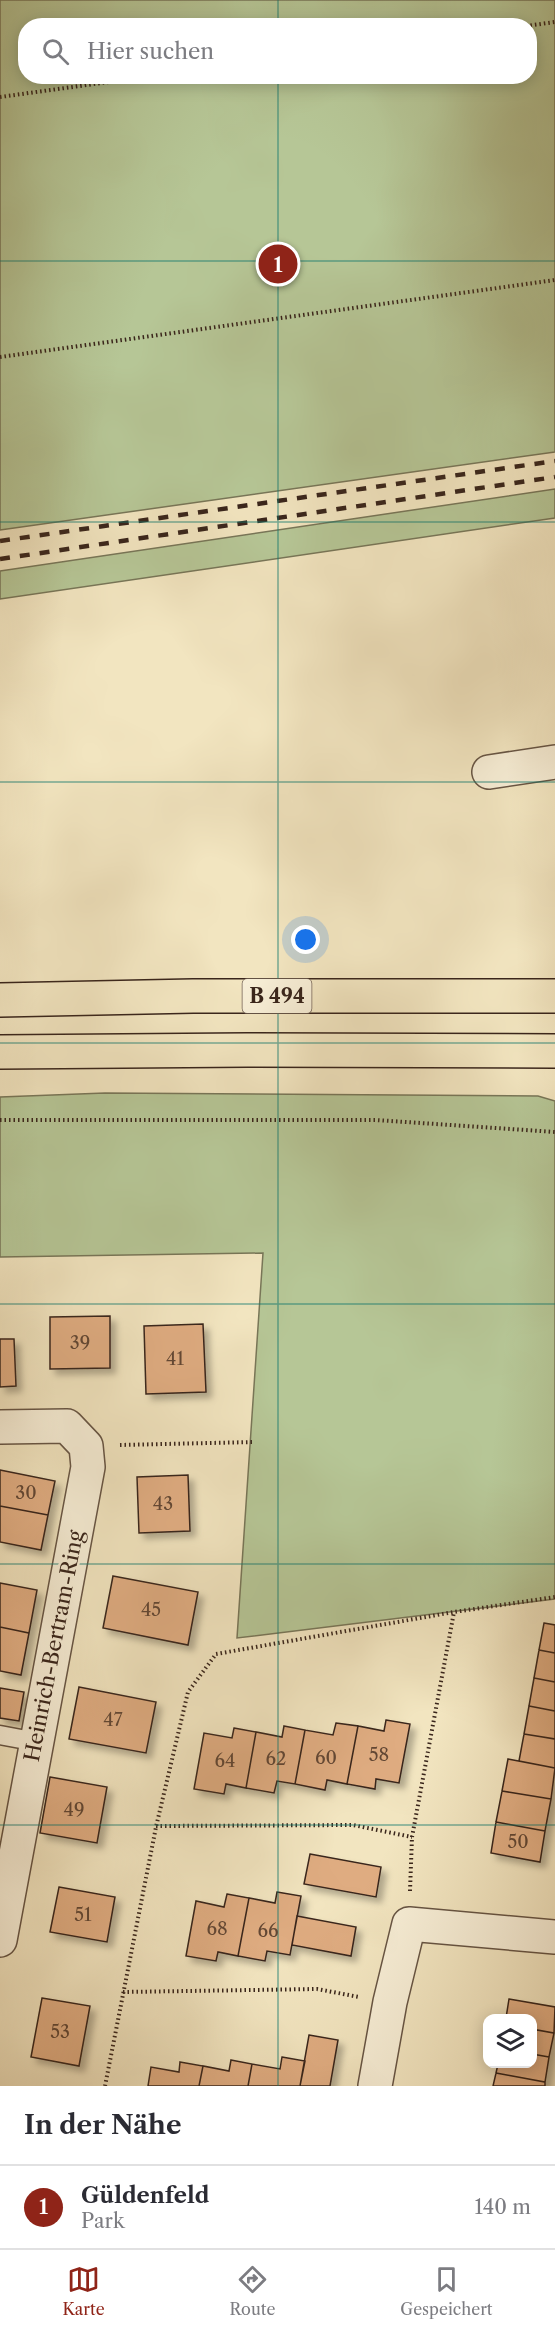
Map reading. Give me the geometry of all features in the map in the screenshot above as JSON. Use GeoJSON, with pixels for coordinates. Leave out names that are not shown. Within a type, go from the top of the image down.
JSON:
{"type":"FeatureCollection","features":[{"type":"Feature","properties":{"kind":"highway","name":"B 494"},"geometry":{"type":"LineString","coordinates":[[0,1000],[194,996],[555,996]]}},
{"type":"Feature","properties":{"kind":"highway"},"geometry":{"type":"LineString","coordinates":[[423,1051],[555,1073]]}},
{"type":"Feature","properties":{"kind":"highway"},"geometry":{"type":"LineString","coordinates":[[0,1052],[555,1051]]}},
{"type":"Feature","properties":{"kind":"street"},"geometry":{"type":"LineString","coordinates":[[489,772],[555,762]]}},
{"type":"Feature","properties":{"kind":"street"},"geometry":{"type":"LineString","coordinates":[[0,1427],[67,1426],[86,1446]]}},
{"type":"Feature","properties":{"kind":"street","name":"Heinrich-Bertram-Ring"},"geometry":{"type":"LineString","coordinates":[[0,1940],[88,1467],[86,1446]]}},
{"type":"Feature","properties":{"kind":"street"},"geometry":{"type":"LineString","coordinates":[[375,2086],[390,2002],[409,1924],[555,1937]]}},
{"type":"Feature","properties":{"kind":"lane"},"geometry":{"type":"LineString","coordinates":[[0,1735],[37,1742]]}},
{"type":"Feature","properties":{"kind":"path"},"geometry":{"type":"LineString","coordinates":[[537,24],[555,22]]}},
{"type":"Feature","properties":{"kind":"path"},"geometry":{"type":"LineString","coordinates":[[0,97],[94,84]]}},
{"type":"Feature","properties":{"kind":"path"},"geometry":{"type":"LineString","coordinates":[[0,357],[555,280]]}},
{"type":"Feature","properties":{"kind":"path"},"geometry":{"type":"LineString","coordinates":[[0,1120],[376,1120],[555,1132]]}},
{"type":"Feature","properties":{"kind":"path"},"geometry":{"type":"LineString","coordinates":[[86,1446],[254,1442]]}},
{"type":"Feature","properties":{"kind":"path"},"geometry":{"type":"LineString","coordinates":[[105,2086],[156,1827],[188,1692],[216,1654],[454,1612],[555,1597]]}},
{"type":"Feature","properties":{"kind":"path"},"geometry":{"type":"LineString","coordinates":[[409,1924],[412,1837],[454,1612]]}},
{"type":"Feature","properties":{"kind":"path"},"geometry":{"type":"LineString","coordinates":[[156,1827],[354,1825],[412,1837]]}},
{"type":"Feature","properties":{"kind":"path"},"geometry":{"type":"LineString","coordinates":[[123,1992],[317,1989],[390,2002]]}},
{"type":"Feature","properties":{"kind":"green space"},"geometry":{"type":"Polygon","coordinates":[[[0,0],[555,0],[555,452],[0,530],[0,0]]]}},
{"type":"Feature","properties":{"kind":"green space"},"geometry":{"type":"Polygon","coordinates":[[[555,489],[555,518],[0,599],[0,571],[555,489]]]}},
{"type":"Feature","properties":{"kind":"green space"},"geometry":{"type":"Polygon","coordinates":[[[105,1093],[538,1096],[555,1101],[555,1599],[237,1638],[263,1253],[0,1257],[0,1097],[105,1093]]]}},
{"type":"Feature","properties":{"kind":"building"},"geometry":{"type":"Polygon","coordinates":[[[110,1316],[110,1368],[50,1369],[50,1317],[110,1316]]]}},
{"type":"Feature","properties":{"kind":"building"},"geometry":{"type":"Polygon","coordinates":[[[203,1324],[206,1392],[146,1394],[144,1326],[203,1324]]]}},
{"type":"Feature","properties":{"kind":"building"},"geometry":{"type":"Polygon","coordinates":[[[0,1339],[14,1339],[16,1386],[0,1387],[0,1339]]]}},
{"type":"Feature","properties":{"kind":"building"},"geometry":{"type":"Polygon","coordinates":[[[0,1470],[55,1481],[48,1515],[0,1506],[0,1470]]]}},
{"type":"Feature","properties":{"kind":"building"},"geometry":{"type":"Polygon","coordinates":[[[188,1475],[190,1531],[139,1533],[137,1477],[188,1475]]]}},
{"type":"Feature","properties":{"kind":"building"},"geometry":{"type":"Polygon","coordinates":[[[0,1506],[48,1515],[41,1550],[0,1542],[0,1506]]]}},
{"type":"Feature","properties":{"kind":"building"},"geometry":{"type":"Polygon","coordinates":[[[113,1576],[198,1592],[188,1645],[103,1628],[113,1576]]]}},
{"type":"Feature","properties":{"kind":"building"},"geometry":{"type":"Polygon","coordinates":[[[0,1583],[37,1590],[29,1633],[0,1627],[0,1583]]]}},
{"type":"Feature","properties":{"kind":"building"},"geometry":{"type":"Polygon","coordinates":[[[544,1623],[555,1625],[555,1653],[539,1650],[544,1623]]]}},
{"type":"Feature","properties":{"kind":"building"},"geometry":{"type":"Polygon","coordinates":[[[0,1627],[29,1633],[21,1675],[0,1671],[0,1627]]]}},
{"type":"Feature","properties":{"kind":"building"},"geometry":{"type":"Polygon","coordinates":[[[539,1650],[555,1653],[555,1682],[534,1678],[539,1650]]]}},
{"type":"Feature","properties":{"kind":"building"},"geometry":{"type":"Polygon","coordinates":[[[534,1678],[555,1682],[555,1711],[529,1706],[534,1678]]]}},
{"type":"Feature","properties":{"kind":"building"},"geometry":{"type":"Polygon","coordinates":[[[79,1687],[156,1702],[146,1753],[69,1739],[79,1687]]]}},
{"type":"Feature","properties":{"kind":"building"},"geometry":{"type":"Polygon","coordinates":[[[0,1688],[24,1692],[19,1721],[0,1718],[0,1688]]]}},
{"type":"Feature","properties":{"kind":"building"},"geometry":{"type":"Polygon","coordinates":[[[529,1706],[555,1711],[555,1739],[524,1734],[529,1706]]]}},
{"type":"Feature","properties":{"kind":"building"},"geometry":{"type":"Polygon","coordinates":[[[386,1720],[410,1724],[399,1783],[376,1779],[375,1789],[347,1784],[358,1726],[384,1731],[386,1720]]]}},
{"type":"Feature","properties":{"kind":"building"},"geometry":{"type":"Polygon","coordinates":[[[336,1723],[358,1726],[347,1784],[327,1780],[325,1790],[295,1784],[305,1730],[333,1735],[336,1723]]]}},
{"type":"Feature","properties":{"kind":"building"},"geometry":{"type":"Polygon","coordinates":[[[284,1726],[305,1730],[295,1784],[277,1781],[274,1793],[246,1788],[256,1732],[282,1737],[284,1726]]]}},
{"type":"Feature","properties":{"kind":"building"},"geometry":{"type":"Polygon","coordinates":[[[234,1728],[256,1732],[246,1788],[226,1784],[224,1794],[194,1789],[204,1733],[232,1738],[234,1728]]]}},
{"type":"Feature","properties":{"kind":"building"},"geometry":{"type":"Polygon","coordinates":[[[524,1734],[555,1739],[555,1768],[519,1761],[524,1734]]]}},
{"type":"Feature","properties":{"kind":"building"},"geometry":{"type":"Polygon","coordinates":[[[508,1759],[555,1768],[551,1799],[502,1791],[508,1759]]]}},
{"type":"Feature","properties":{"kind":"building"},"geometry":{"type":"Polygon","coordinates":[[[50,1777],[107,1787],[97,1843],[40,1833],[50,1777]]]}},
{"type":"Feature","properties":{"kind":"building"},"geometry":{"type":"Polygon","coordinates":[[[502,1791],[551,1799],[545,1831],[496,1822],[502,1791]]]}},
{"type":"Feature","properties":{"kind":"building"},"geometry":{"type":"Polygon","coordinates":[[[496,1822],[545,1831],[540,1862],[491,1853],[496,1822]]]}},
{"type":"Feature","properties":{"kind":"building"},"geometry":{"type":"Polygon","coordinates":[[[310,1854],[381,1867],[376,1897],[304,1884],[310,1854]]]}},
{"type":"Feature","properties":{"kind":"building"},"geometry":{"type":"Polygon","coordinates":[[[59,1887],[115,1897],[107,1942],[50,1932],[59,1887]]]}},
{"type":"Feature","properties":{"kind":"building"},"geometry":{"type":"Polygon","coordinates":[[[277,1892],[301,1896],[290,1955],[267,1951],[265,1961],[238,1956],[249,1898],[275,1903],[277,1892]]]}},
{"type":"Feature","properties":{"kind":"building"},"geometry":{"type":"Polygon","coordinates":[[[227,1894],[249,1898],[238,1956],[218,1952],[216,1961],[186,1956],[196,1901],[224,1907],[227,1894]]]}},
{"type":"Feature","properties":{"kind":"building"},"geometry":{"type":"Polygon","coordinates":[[[297,1916],[356,1927],[351,1956],[292,1945],[297,1916]]]}},
{"type":"Feature","properties":{"kind":"building"},"geometry":{"type":"Polygon","coordinates":[[[42,1998],[90,2006],[79,2066],[31,2057],[42,1998]]]}},
{"type":"Feature","properties":{"kind":"building"},"geometry":{"type":"Polygon","coordinates":[[[509,1999],[555,2007],[554,2033],[537,2030],[537,2014],[507,2014],[509,1999]]]}},
{"type":"Feature","properties":{"kind":"building"},"geometry":{"type":"Polygon","coordinates":[[[537,2030],[554,2033],[549,2057],[537,2055],[537,2030]]]}},
{"type":"Feature","properties":{"kind":"building"},"geometry":{"type":"Polygon","coordinates":[[[309,2035],[338,2040],[330,2086],[300,2086],[309,2035]]]}},
{"type":"Feature","properties":{"kind":"building"},"geometry":{"type":"Polygon","coordinates":[[[537,2055],[549,2057],[545,2082],[496,2073],[497,2068],[537,2068],[537,2055]]]}},
{"type":"Feature","properties":{"kind":"building"},"geometry":{"type":"Polygon","coordinates":[[[282,2057],[305,2061],[300,2086],[248,2086],[252,2064],[280,2069],[282,2057]]]}},
{"type":"Feature","properties":{"kind":"building"},"geometry":{"type":"Polygon","coordinates":[[[231,2060],[252,2064],[248,2086],[199,2086],[203,2066],[229,2071],[231,2060]]]}},
{"type":"Feature","properties":{"kind":"building"},"geometry":{"type":"Polygon","coordinates":[[[180,2062],[203,2066],[199,2086],[148,2086],[151,2067],[179,2072],[180,2062]]]}},
{"type":"Feature","properties":{"kind":"building"},"geometry":{"type":"Polygon","coordinates":[[[496,2073],[545,2082],[545,2086],[493,2086],[496,2073]]]}},
{"type":"Feature","properties":{"kind":"railway"},"geometry":{"type":"LineString","coordinates":[[0,541],[555,461]]}},
{"type":"Feature","properties":{"kind":"railway"},"geometry":{"type":"LineString","coordinates":[[0,559],[555,477]]}},
{"type":"Feature","properties":{"kind":"place","name":"Güldenfeld"},"geometry":{"type":"Point","coordinates":[278,264]}}]}
